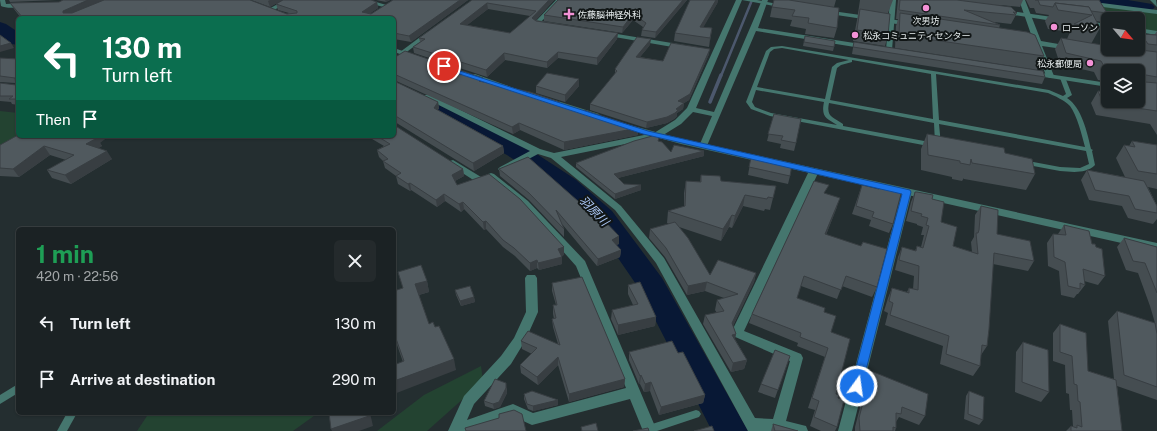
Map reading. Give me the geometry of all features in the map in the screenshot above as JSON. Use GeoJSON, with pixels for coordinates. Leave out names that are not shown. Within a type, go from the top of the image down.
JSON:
{"type":"FeatureCollection","features":[{"type":"Feature","properties":{"kind":"street"},"geometry":{"type":"LineString","coordinates":[[2,0],[4,6],[33,5]]}},
{"type":"Feature","properties":{"kind":"street"},"geometry":{"type":"LineString","coordinates":[[270,10],[290,0]]}},
{"type":"Feature","properties":{"kind":"street"},"geometry":{"type":"LineString","coordinates":[[361,0],[389,5],[380,10]]}},
{"type":"Feature","properties":{"kind":"street"},"geometry":{"type":"LineString","coordinates":[[544,24],[537,23],[560,0]]}},
{"type":"Feature","properties":{"kind":"street"},"geometry":{"type":"LineString","coordinates":[[554,156],[657,136],[678,122],[691,109],[713,51],[739,0]]}},
{"type":"Feature","properties":{"kind":"street"},"geometry":{"type":"LineString","coordinates":[[745,0],[793,7]]}},
{"type":"Feature","properties":{"kind":"street"},"geometry":{"type":"LineString","coordinates":[[889,50],[892,0]]}},
{"type":"Feature","properties":{"kind":"street"},"geometry":{"type":"LineString","coordinates":[[1022,0],[1050,76]]}},
{"type":"Feature","properties":{"kind":"street"},"geometry":{"type":"LineString","coordinates":[[1064,0],[1157,12]]}},
{"type":"Feature","properties":{"kind":"street"},"geometry":{"type":"LineString","coordinates":[[1118,0],[1157,5]]}},
{"type":"Feature","properties":{"kind":"street"},"geometry":{"type":"LineString","coordinates":[[1153,0],[1157,5]]}},
{"type":"Feature","properties":{"kind":"street"},"geometry":{"type":"LineString","coordinates":[[703,146],[754,29],[762,2]]}},
{"type":"Feature","properties":{"kind":"street"},"geometry":{"type":"LineString","coordinates":[[263,7],[283,14]]}},
{"type":"Feature","properties":{"kind":"street"},"geometry":{"type":"LineString","coordinates":[[816,10],[914,25]]}},
{"type":"Feature","properties":{"kind":"street"},"geometry":{"type":"LineString","coordinates":[[996,12],[1064,20]]}},
{"type":"Feature","properties":{"kind":"street"},"geometry":{"type":"LineString","coordinates":[[1079,22],[1101,25]]}},
{"type":"Feature","properties":{"kind":"street"},"geometry":{"type":"LineString","coordinates":[[754,29],[873,47]]}},
{"type":"Feature","properties":{"kind":"street"},"geometry":{"type":"LineString","coordinates":[[398,52],[432,31]]}},
{"type":"Feature","properties":{"kind":"street"},"geometry":{"type":"LineString","coordinates":[[1145,31],[1157,33]]}},
{"type":"Feature","properties":{"kind":"street"},"geometry":{"type":"LineString","coordinates":[[599,33],[694,48]]}},
{"type":"Feature","properties":{"kind":"street"},"geometry":{"type":"LineString","coordinates":[[1016,40],[1078,49]]}},
{"type":"Feature","properties":{"kind":"street"},"geometry":{"type":"LineString","coordinates":[[881,49],[896,51]]}},
{"type":"Feature","properties":{"kind":"street"},"geometry":{"type":"LineString","coordinates":[[398,52],[424,60]]}},
{"type":"Feature","properties":{"kind":"street"},"geometry":{"type":"LineString","coordinates":[[461,72],[526,94]]}},
{"type":"Feature","properties":{"kind":"street"},"geometry":{"type":"LineString","coordinates":[[1027,72],[1101,84]]}},
{"type":"Feature","properties":{"kind":"street"},"geometry":{"type":"LineString","coordinates":[[416,92],[537,151],[554,156],[618,208],[660,262],[753,427],[778,425],[801,431]]}},
{"type":"Feature","properties":{"kind":"street"},"geometry":{"type":"LineString","coordinates":[[541,98],[601,118]]}},
{"type":"Feature","properties":{"kind":"street"},"geometry":{"type":"LineString","coordinates":[[691,109],[716,115]]}},
{"type":"Feature","properties":{"kind":"street"},"geometry":{"type":"LineString","coordinates":[[616,123],[657,136],[1157,248]]}},
{"type":"Feature","properties":{"kind":"street"},"geometry":{"type":"LineString","coordinates":[[448,159],[481,181],[537,151]]}},
{"type":"Feature","properties":{"kind":"street"},"geometry":{"type":"LineString","coordinates":[[778,425],[797,358],[737,333],[814,171]]}},
{"type":"Feature","properties":{"kind":"street"},"geometry":{"type":"LineString","coordinates":[[491,176],[525,203],[581,264],[649,430]]}},
{"type":"Feature","properties":{"kind":"street"},"geometry":{"type":"LineString","coordinates":[[845,431],[907,192]]}},
{"type":"Feature","properties":{"kind":"street"},"geometry":{"type":"LineString","coordinates":[[455,430],[469,400],[506,360],[519,341],[532,312],[531,278]]}},
{"type":"Feature","properties":{"kind":"street"},"geometry":{"type":"LineString","coordinates":[[455,430],[513,410],[532,419],[634,392]]}},
{"type":"Feature","properties":{"kind":"lane"},"geometry":{"type":"LineString","coordinates":[[773,48],[782,48],[870,62],[1034,89],[1063,98],[1072,105],[1090,150],[1092,165],[1086,169],[1060,169],[770,114],[753,108],[749,102],[768,51],[773,48]]}},
{"type":"Feature","properties":{"kind":"lane"},"geometry":{"type":"LineString","coordinates":[[851,129],[835,123],[827,116],[827,101],[835,67],[846,61],[854,60],[870,62]]}},
{"type":"Feature","properties":{"kind":"lane"},"geometry":{"type":"LineString","coordinates":[[933,72],[938,146]]}},
{"type":"Feature","properties":{"kind":"lane"},"geometry":{"type":"LineString","coordinates":[[1063,78],[1069,95],[1063,98]]}},
{"type":"Feature","properties":{"kind":"lane"},"geometry":{"type":"LineString","coordinates":[[755,88],[1090,150]]}},
{"type":"Feature","properties":{"kind":"lane"},"geometry":{"type":"LineString","coordinates":[[0,400],[16,389]]}},
{"type":"Feature","properties":{"kind":"lane"},"geometry":{"type":"LineString","coordinates":[[649,430],[696,414]]}},
{"type":"Feature","properties":{"kind":"lane"},"geometry":{"type":"LineString","coordinates":[[62,431],[71,415]]}},
{"type":"Feature","properties":{"kind":"green space"},"geometry":{"type":"Polygon","coordinates":[[[1103,6],[1157,13],[1157,32],[1145,30],[1145,12],[1106,12],[1103,6]]]}},
{"type":"Feature","properties":{"kind":"green space"},"geometry":{"type":"Polygon","coordinates":[[[0,111],[16,113],[16,138],[0,151],[0,111]]]}},
{"type":"Feature","properties":{"kind":"green space"},"geometry":{"type":"Polygon","coordinates":[[[481,366],[483,381],[427,431],[377,431],[424,395],[481,366]]]}},
{"type":"Feature","properties":{"kind":"green space"},"geometry":{"type":"Polygon","coordinates":[[[148,415],[315,415],[293,431],[137,431],[148,415]]]}},
{"type":"Feature","properties":{"kind":"building"},"geometry":{"type":"Polygon","coordinates":[[[63,0],[88,0],[63,11],[63,13],[72,13],[104,0],[250,0],[287,14],[297,13],[297,11],[276,4],[283,0],[371,0],[377,2],[362,12],[371,14],[393,0],[460,0],[409,36],[396,33],[396,16],[21,16],[10,3],[59,2],[63,0]]]}},
{"type":"Feature","properties":{"kind":"building"},"geometry":{"type":"Polygon","coordinates":[[[472,0],[549,0],[532,18],[536,21],[618,33],[597,58],[558,52],[547,62],[504,53],[486,70],[413,47],[425,39],[419,38],[472,0]],[[487,3],[460,24],[510,33],[536,11],[487,3]]]}},
{"type":"Feature","properties":{"kind":"building"},"geometry":{"type":"Polygon","coordinates":[[[558,0],[683,0],[656,32],[642,30],[646,23],[633,14],[623,27],[544,15],[558,0]]]}},
{"type":"Feature","properties":{"kind":"building"},"geometry":{"type":"Polygon","coordinates":[[[690,0],[716,0],[700,27],[712,28],[710,38],[675,33],[690,0]]]}},
{"type":"Feature","properties":{"kind":"building"},"geometry":{"type":"Polygon","coordinates":[[[774,0],[789,0],[839,8],[837,28],[808,23],[809,18],[792,16],[795,10],[772,7],[774,0]]]}},
{"type":"Feature","properties":{"kind":"building"},"geometry":{"type":"Polygon","coordinates":[[[900,0],[957,0],[1011,7],[1017,13],[1013,12],[1016,15],[964,10],[1000,25],[899,10],[900,0]]]}},
{"type":"Feature","properties":{"kind":"building"},"geometry":{"type":"Polygon","coordinates":[[[1038,0],[1099,0],[1106,12],[1091,11],[1089,7],[1055,3],[1053,7],[1040,5],[1038,0]]]}},
{"type":"Feature","properties":{"kind":"building"},"geometry":{"type":"Polygon","coordinates":[[[1055,3],[1089,7],[1100,28],[1074,24],[1092,15],[1058,10],[1055,3]]]}},
{"type":"Feature","properties":{"kind":"building"},"geometry":{"type":"Polygon","coordinates":[[[860,9],[890,14],[888,35],[857,30],[860,9]]]}},
{"type":"Feature","properties":{"kind":"building"},"geometry":{"type":"Polygon","coordinates":[[[900,13],[1027,32],[1035,35],[1044,56],[899,35],[900,13]]]}},
{"type":"Feature","properties":{"kind":"building"},"geometry":{"type":"Polygon","coordinates":[[[1145,34],[1157,35],[1157,45],[1148,44],[1145,40],[1145,34]]]}},
{"type":"Feature","properties":{"kind":"building"},"geometry":{"type":"Polygon","coordinates":[[[0,35],[11,43],[0,46],[0,35]]]}},
{"type":"Feature","properties":{"kind":"building"},"geometry":{"type":"Polygon","coordinates":[[[805,36],[835,41],[834,47],[804,42],[805,36]]]}},
{"type":"Feature","properties":{"kind":"building"},"geometry":{"type":"Polygon","coordinates":[[[637,37],[651,39],[636,57],[663,61],[671,43],[710,49],[690,94],[678,101],[684,103],[676,109],[678,110],[667,117],[647,122],[590,104],[617,71],[615,69],[637,37]]]}},
{"type":"Feature","properties":{"kind":"building"},"geometry":{"type":"Polygon","coordinates":[[[1061,38],[1101,45],[1101,56],[1145,56],[1145,51],[1157,52],[1157,77],[1145,76],[1145,64],[1103,64],[1101,61],[1066,53],[1061,38]]]}},
{"type":"Feature","properties":{"kind":"building"},"geometry":{"type":"Polygon","coordinates":[[[854,42],[1043,71],[1045,77],[853,47],[854,42]]]}},
{"type":"Feature","properties":{"kind":"building"},"geometry":{"type":"Polygon","coordinates":[[[405,51],[483,78],[479,81],[530,92],[560,102],[557,105],[582,113],[584,110],[638,128],[564,142],[519,123],[512,127],[396,75],[397,56],[405,51]]]}},
{"type":"Feature","properties":{"kind":"building"},"geometry":{"type":"Polygon","coordinates":[[[0,58],[16,59],[16,85],[15,78],[0,76],[0,58]]]}},
{"type":"Feature","properties":{"kind":"building"},"geometry":{"type":"Polygon","coordinates":[[[547,73],[579,79],[565,95],[536,86],[547,73]]]}},
{"type":"Feature","properties":{"kind":"building"},"geometry":{"type":"Polygon","coordinates":[[[396,82],[438,102],[434,108],[503,146],[473,163],[396,116],[396,82]]]}},
{"type":"Feature","properties":{"kind":"building"},"geometry":{"type":"Polygon","coordinates":[[[1145,82],[1157,83],[1157,111],[1137,108],[1145,108],[1145,82]]]}},
{"type":"Feature","properties":{"kind":"building"},"geometry":{"type":"Polygon","coordinates":[[[0,83],[16,85],[16,99],[9,99],[13,96],[0,96],[0,83]]]}},
{"type":"Feature","properties":{"kind":"building"},"geometry":{"type":"Polygon","coordinates":[[[1098,91],[1101,91],[1101,98],[1098,91]]]}},
{"type":"Feature","properties":{"kind":"building"},"geometry":{"type":"Polygon","coordinates":[[[774,114],[801,119],[796,143],[781,140],[783,136],[768,134],[774,114]]]}},
{"type":"Feature","properties":{"kind":"building"},"geometry":{"type":"Polygon","coordinates":[[[396,126],[463,169],[452,175],[457,185],[489,174],[520,199],[564,247],[558,249],[562,257],[538,263],[537,260],[530,263],[503,240],[486,221],[483,222],[463,202],[459,204],[444,194],[436,200],[410,183],[408,184],[396,176],[401,173],[383,161],[388,159],[377,150],[390,144],[380,138],[396,138],[396,126]]]}},
{"type":"Feature","properties":{"kind":"building"},"geometry":{"type":"Polygon","coordinates":[[[927,134],[1004,148],[1005,153],[1032,159],[1035,174],[972,163],[971,159],[970,165],[960,163],[960,161],[928,155],[927,134]]]}},
{"type":"Feature","properties":{"kind":"building"},"geometry":{"type":"Polygon","coordinates":[[[656,135],[659,138],[658,141],[662,142],[671,152],[674,145],[704,151],[614,174],[624,184],[641,185],[615,194],[576,163],[634,141],[656,135]]]}},
{"type":"Feature","properties":{"kind":"building"},"geometry":{"type":"Polygon","coordinates":[[[16,136],[16,138],[97,138],[86,144],[107,151],[65,175],[47,170],[74,155],[44,146],[13,169],[0,168],[0,145],[16,136]]]}},
{"type":"Feature","properties":{"kind":"building"},"geometry":{"type":"Polygon","coordinates":[[[1132,141],[1157,145],[1157,174],[1138,171],[1124,145],[1135,147],[1132,141]]]}},
{"type":"Feature","properties":{"kind":"building"},"geometry":{"type":"Polygon","coordinates":[[[528,157],[595,216],[599,215],[619,236],[612,240],[621,250],[598,259],[556,210],[564,229],[529,193],[499,169],[528,157]]]}},
{"type":"Feature","properties":{"kind":"building"},"geometry":{"type":"Polygon","coordinates":[[[751,158],[792,165],[790,176],[749,167],[751,158]]]}},
{"type":"Feature","properties":{"kind":"building"},"geometry":{"type":"Polygon","coordinates":[[[1087,170],[1144,181],[1157,206],[1157,213],[1135,209],[1129,196],[1095,190],[1087,170]]]}},
{"type":"Feature","properties":{"kind":"building"},"geometry":{"type":"Polygon","coordinates":[[[701,175],[720,176],[721,181],[776,186],[773,198],[768,197],[767,199],[745,195],[735,216],[732,215],[723,229],[668,211],[685,206],[686,181],[701,182],[701,175]]]}},
{"type":"Feature","properties":{"kind":"building"},"geometry":{"type":"Polygon","coordinates":[[[814,181],[829,185],[824,193],[840,198],[825,234],[861,246],[863,242],[887,249],[877,287],[846,276],[841,290],[804,276],[797,298],[825,308],[824,312],[836,316],[831,332],[850,339],[836,394],[839,395],[838,398],[844,400],[837,427],[814,417],[819,401],[812,398],[828,348],[800,337],[801,333],[752,314],[814,181]]]}},
{"type":"Feature","properties":{"kind":"building"},"geometry":{"type":"Polygon","coordinates":[[[862,185],[879,189],[881,185],[902,190],[893,224],[872,217],[874,212],[856,206],[862,185]]]}},
{"type":"Feature","properties":{"kind":"building"},"geometry":{"type":"Polygon","coordinates":[[[915,192],[933,195],[932,199],[944,202],[941,222],[957,227],[953,246],[978,254],[976,233],[978,233],[979,230],[981,206],[998,210],[997,234],[1030,241],[1034,261],[994,253],[987,346],[982,345],[980,366],[946,354],[949,336],[890,315],[893,303],[889,301],[892,288],[909,293],[909,288],[918,290],[919,266],[899,260],[902,247],[916,251],[917,246],[923,248],[929,226],[926,225],[928,218],[921,216],[922,214],[911,211],[915,192]]]}},
{"type":"Feature","properties":{"kind":"building"},"geometry":{"type":"Polygon","coordinates":[[[675,222],[688,238],[710,275],[718,260],[756,273],[732,323],[736,334],[732,335],[747,360],[733,363],[705,315],[724,311],[717,300],[738,294],[707,282],[688,286],[666,248],[650,229],[675,222]]]}},
{"type":"Feature","properties":{"kind":"building"},"geometry":{"type":"Polygon","coordinates":[[[1064,225],[1089,231],[1092,244],[1095,244],[1096,247],[1102,249],[1105,276],[1083,269],[1085,285],[1080,283],[1080,289],[1068,286],[1065,262],[1054,257],[1053,234],[1066,235],[1064,225]]]}},
{"type":"Feature","properties":{"kind":"building"},"geometry":{"type":"Polygon","coordinates":[[[1124,238],[1157,247],[1157,293],[1145,263],[1133,261],[1124,238]]]}},
{"type":"Feature","properties":{"kind":"building"},"geometry":{"type":"Polygon","coordinates":[[[421,265],[427,281],[415,284],[429,324],[433,322],[435,327],[439,326],[454,359],[396,380],[396,364],[404,361],[396,339],[396,290],[403,288],[398,272],[421,265]]]}},
{"type":"Feature","properties":{"kind":"building"},"geometry":{"type":"Polygon","coordinates":[[[582,277],[625,379],[569,394],[558,357],[537,377],[520,365],[537,348],[521,341],[528,331],[560,345],[552,319],[556,318],[553,305],[557,305],[552,283],[582,277]]]}},
{"type":"Feature","properties":{"kind":"building"},"geometry":{"type":"Polygon","coordinates":[[[640,282],[656,317],[618,325],[612,310],[638,304],[628,285],[640,282]]]}},
{"type":"Feature","properties":{"kind":"building"},"geometry":{"type":"Polygon","coordinates":[[[470,286],[474,297],[460,301],[455,290],[470,286]]]}},
{"type":"Feature","properties":{"kind":"building"},"geometry":{"type":"Polygon","coordinates":[[[1117,311],[1155,323],[1157,334],[1157,387],[1124,375],[1117,311]]]}},
{"type":"Feature","properties":{"kind":"building"},"geometry":{"type":"Polygon","coordinates":[[[1060,324],[1086,333],[1088,371],[1116,380],[1122,431],[1071,431],[1071,426],[1077,428],[1077,425],[1082,427],[1080,402],[1078,401],[1077,385],[1074,384],[1072,356],[1060,352],[1060,324]]]}},
{"type":"Feature","properties":{"kind":"building"},"geometry":{"type":"Polygon","coordinates":[[[672,341],[678,353],[683,352],[705,395],[661,407],[651,382],[645,384],[629,352],[672,341]]]}},
{"type":"Feature","properties":{"kind":"building"},"geometry":{"type":"Polygon","coordinates":[[[1023,342],[1048,350],[1049,392],[1022,382],[1023,342]]]}},
{"type":"Feature","properties":{"kind":"building"},"geometry":{"type":"Polygon","coordinates":[[[775,350],[790,356],[778,390],[761,384],[775,350]]]}},
{"type":"Feature","properties":{"kind":"building"},"geometry":{"type":"Polygon","coordinates":[[[871,371],[928,394],[925,416],[902,407],[901,414],[896,413],[896,428],[893,427],[893,431],[860,431],[859,418],[871,371]]]}},
{"type":"Feature","properties":{"kind":"building"},"geometry":{"type":"Polygon","coordinates":[[[495,379],[506,383],[506,388],[499,402],[493,404],[484,401],[495,379]]]}},
{"type":"Feature","properties":{"kind":"building"},"geometry":{"type":"Polygon","coordinates":[[[532,391],[558,400],[533,406],[527,404],[524,394],[532,391]]]}},
{"type":"Feature","properties":{"kind":"building"},"geometry":{"type":"Polygon","coordinates":[[[969,391],[984,397],[983,420],[968,414],[969,391]]]}},
{"type":"Feature","properties":{"kind":"building"},"geometry":{"type":"Polygon","coordinates":[[[514,410],[522,414],[526,431],[466,431],[465,428],[499,418],[499,414],[514,410]]]}},
{"type":"Feature","properties":{"kind":"building"},"geometry":{"type":"Polygon","coordinates":[[[329,415],[369,415],[369,416],[331,429],[329,415]]]}},
{"type":"Feature","properties":{"kind":"building"},"geometry":{"type":"Polygon","coordinates":[[[596,423],[598,431],[582,431],[581,427],[596,423]]]}},
{"type":"Feature","properties":{"kind":"building"},"geometry":{"type":"Polygon","coordinates":[[[773,424],[798,431],[775,431],[773,424]]]}},
{"type":"Feature","properties":{"kind":"building"},"geometry":{"type":"Polygon","coordinates":[[[712,426],[714,431],[694,431],[712,426]]]}},
{"type":"Feature","properties":{"kind":"building"},"geometry":{"type":"Polygon","coordinates":[[[648,428],[649,431],[633,431],[648,428]]]}},
{"type":"Feature","properties":{"kind":"waterway"},"geometry":{"type":"LineString","coordinates":[[721,76],[752,0]]}},
{"type":"Feature","properties":{"kind":"waterway"},"geometry":{"type":"LineString","coordinates":[[1093,0],[1147,7]]}},
{"type":"Feature","properties":{"kind":"waterway","name":"羽原川"},"geometry":{"type":"LineString","coordinates":[[0,27],[16,39]]}},
{"type":"Feature","properties":{"kind":"waterway"},"geometry":{"type":"LineString","coordinates":[[710,102],[721,75]]}},
{"type":"Feature","properties":{"kind":"waterway","name":"羽原川"},"geometry":{"type":"LineString","coordinates":[[396,91],[515,150],[567,184],[603,217],[652,285],[730,431]]}},
{"type":"Feature","properties":{"kind":"place","name":"次男坊"},"geometry":{"type":"Point","coordinates":[926,8]}},
{"type":"Feature","properties":{"kind":"place","name":"佐藤脳神経外科"},"geometry":{"type":"Point","coordinates":[569,14]}},
{"type":"Feature","properties":{"kind":"place","name":"ローソン"},"geometry":{"type":"Point","coordinates":[1054,27]}},
{"type":"Feature","properties":{"kind":"place","name":"松永コミュニティセンター"},"geometry":{"type":"Point","coordinates":[855,35]}},
{"type":"Feature","properties":{"kind":"place","name":"松永郵便局"},"geometry":{"type":"Point","coordinates":[1090,63]}},
{"type":"Feature","properties":{"kind":"route"},"geometry":{"type":"LineString","coordinates":[[444,66],[646,133],[907,192],[857,386]]}}]}
